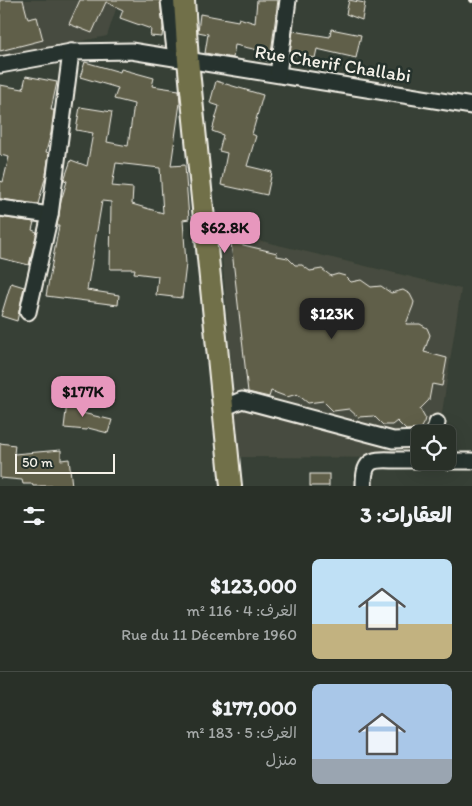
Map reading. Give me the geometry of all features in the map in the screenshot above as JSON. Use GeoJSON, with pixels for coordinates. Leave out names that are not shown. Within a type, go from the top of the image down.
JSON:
{"type":"FeatureCollection","features":[{"type":"Feature","properties":{"kind":"main road"},"geometry":{"type":"LineString","coordinates":[[184,0],[185,25],[182,59],[231,486]]}},
{"type":"Feature","properties":{"kind":"street"},"geometry":{"type":"LineString","coordinates":[[169,0],[182,59]]}},
{"type":"Feature","properties":{"kind":"street"},"geometry":{"type":"LineString","coordinates":[[278,74],[288,0]]}},
{"type":"Feature","properties":{"kind":"street","name":"Rue Cherif Challabi"},"geometry":{"type":"LineString","coordinates":[[0,65],[72,52],[131,50],[472,106]]}},
{"type":"Feature","properties":{"kind":"street"},"geometry":{"type":"LineString","coordinates":[[28,312],[50,215],[72,52]]}},
{"type":"Feature","properties":{"kind":"street"},"geometry":{"type":"LineString","coordinates":[[0,208],[50,215]]}},
{"type":"Feature","properties":{"kind":"street"},"geometry":{"type":"LineString","coordinates":[[223,408],[242,400],[393,440],[411,439]]}},
{"type":"Feature","properties":{"kind":"street"},"geometry":{"type":"LineString","coordinates":[[364,486],[364,473],[368,464],[375,459],[411,460]]}},
{"type":"Feature","properties":{"kind":"street"},"geometry":{"type":"LineString","coordinates":[[456,461],[472,461]]}},
{"type":"Feature","properties":{"kind":"shaded area"},"geometry":{"type":"Polygon","coordinates":[[[0,0],[119,0],[107,36],[0,57],[0,0]]]}},
{"type":"Feature","properties":{"kind":"shaded area"},"geometry":{"type":"Polygon","coordinates":[[[220,231],[461,289],[440,425],[411,425],[411,458],[239,457],[220,231]]]}},
{"type":"Feature","properties":{"kind":"building"},"geometry":{"type":"Polygon","coordinates":[[[0,0],[23,0],[28,19],[37,17],[43,40],[0,51],[0,0]]]}},
{"type":"Feature","properties":{"kind":"building"},"geometry":{"type":"Polygon","coordinates":[[[80,0],[160,0],[163,27],[162,37],[150,36],[151,29],[120,18],[123,10],[106,2],[92,33],[69,24],[80,0]]]}},
{"type":"Feature","properties":{"kind":"building"},"geometry":{"type":"Polygon","coordinates":[[[257,0],[278,0],[269,61],[256,58],[258,50],[235,45],[233,58],[205,53],[208,34],[198,32],[200,14],[238,21],[239,18],[255,23],[257,0]]]}},
{"type":"Feature","properties":{"kind":"building"},"geometry":{"type":"Polygon","coordinates":[[[349,0],[365,3],[362,20],[346,14],[349,0]]]}},
{"type":"Feature","properties":{"kind":"building"},"geometry":{"type":"Polygon","coordinates":[[[331,29],[361,35],[356,58],[317,49],[315,58],[290,54],[293,31],[330,37],[331,29]]]}},
{"type":"Feature","properties":{"kind":"building"},"geometry":{"type":"Polygon","coordinates":[[[85,62],[120,72],[121,69],[154,78],[152,86],[179,90],[180,103],[171,166],[185,165],[189,219],[183,220],[186,264],[182,298],[156,295],[158,276],[134,273],[135,269],[110,269],[111,202],[102,201],[87,290],[119,295],[118,305],[46,296],[59,226],[57,226],[61,201],[67,181],[64,180],[71,160],[87,166],[93,133],[76,130],[80,107],[112,112],[107,142],[128,146],[134,104],[114,99],[118,88],[80,77],[85,62]],[[116,163],[112,186],[133,188],[132,204],[163,213],[160,168],[116,163]]]}},
{"type":"Feature","properties":{"kind":"building"},"geometry":{"type":"Polygon","coordinates":[[[26,76],[57,82],[51,110],[54,110],[51,133],[46,152],[49,153],[46,175],[38,204],[0,199],[0,181],[3,182],[9,157],[0,155],[0,85],[23,89],[26,76]]]}},
{"type":"Feature","properties":{"kind":"building"},"geometry":{"type":"Polygon","coordinates":[[[216,81],[263,95],[252,134],[256,136],[247,166],[272,172],[267,195],[221,185],[227,153],[219,151],[223,135],[212,131],[219,106],[210,103],[216,81]]]}},
{"type":"Feature","properties":{"kind":"building"},"geometry":{"type":"Polygon","coordinates":[[[0,217],[34,222],[32,230],[37,232],[29,265],[0,258],[0,217]]]}},
{"type":"Feature","properties":{"kind":"building"},"geometry":{"type":"Polygon","coordinates":[[[231,242],[277,253],[277,256],[288,258],[295,265],[302,265],[310,271],[322,269],[331,276],[338,274],[345,276],[351,282],[361,280],[371,287],[381,286],[391,293],[403,290],[410,294],[414,302],[406,324],[420,324],[427,328],[430,335],[424,352],[447,358],[442,386],[432,384],[429,400],[420,409],[425,418],[424,422],[422,425],[411,425],[411,430],[406,430],[397,421],[392,425],[383,425],[374,416],[358,417],[349,409],[333,411],[323,401],[308,403],[297,394],[287,397],[271,391],[269,397],[248,392],[231,242]]]}},
{"type":"Feature","properties":{"kind":"building"},"geometry":{"type":"Polygon","coordinates":[[[11,283],[24,287],[17,321],[1,316],[11,283]]]}},
{"type":"Feature","properties":{"kind":"building"},"geometry":{"type":"Polygon","coordinates":[[[68,394],[80,395],[78,412],[112,420],[108,433],[88,428],[87,430],[64,428],[68,394]]]}},
{"type":"Feature","properties":{"kind":"building"},"geometry":{"type":"Polygon","coordinates":[[[0,443],[15,445],[14,454],[61,450],[61,460],[69,459],[72,486],[33,486],[32,484],[23,484],[22,480],[0,478],[0,443]]]}},
{"type":"Feature","properties":{"kind":"building"},"geometry":{"type":"Polygon","coordinates":[[[310,474],[329,474],[329,486],[310,486],[310,474]]]}}]}
